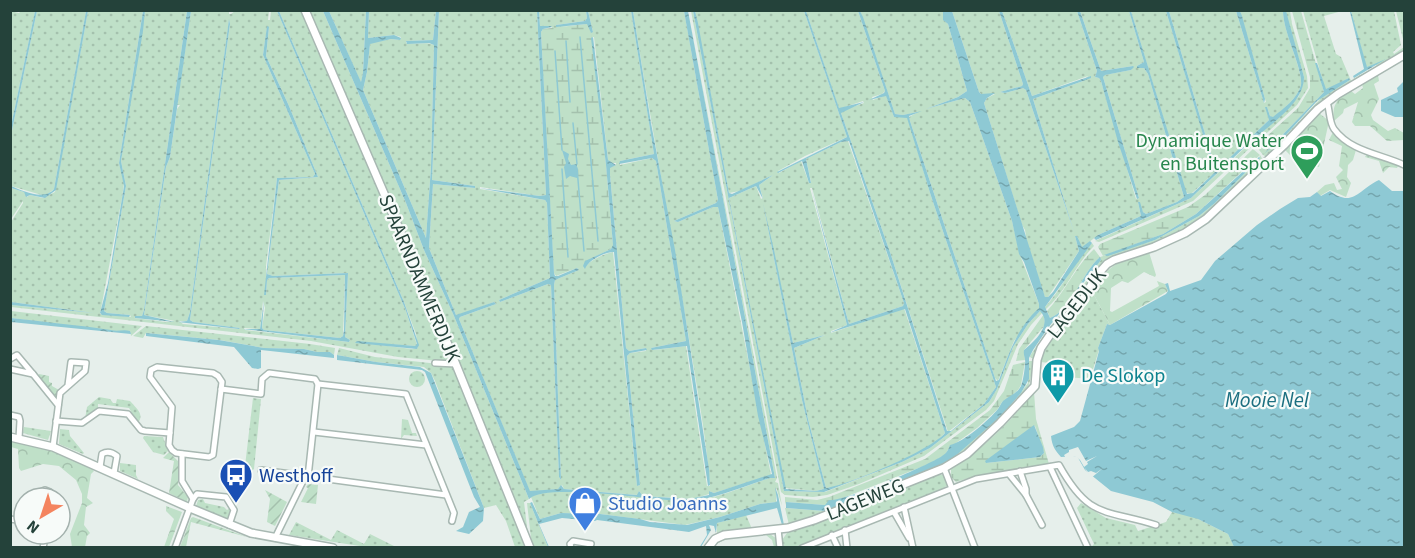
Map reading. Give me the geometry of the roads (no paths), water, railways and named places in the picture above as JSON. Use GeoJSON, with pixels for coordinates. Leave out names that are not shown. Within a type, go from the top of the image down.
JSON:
{"type":"FeatureCollection","features":[{"type":"Feature","properties":{"kind":"street","name":"SPAARNDAMMERDIJK"},"geometry":{"type":"LineString","coordinates":[[305,10],[456,364],[530,548]]}},
{"type":"Feature","properties":{"kind":"street","name":"LAGEDIJK"},"geometry":{"type":"LineString","coordinates":[[1035,386],[1037,360],[1041,348],[1052,332],[1082,301],[1097,275],[1107,264],[1154,247],[1206,219],[1327,102],[1404,55]]}},
{"type":"Feature","properties":{"kind":"street"},"geometry":{"type":"LineString","coordinates":[[1327,102],[1334,129],[1347,141],[1373,155],[1404,165]]}},
{"type":"Feature","properties":{"kind":"street"},"geometry":{"type":"LineString","coordinates":[[10,359],[17,355],[58,405]]}},
{"type":"Feature","properties":{"kind":"street"},"geometry":{"type":"LineString","coordinates":[[53,447],[60,393],[85,371],[86,363],[71,362],[68,385]]}},
{"type":"Feature","properties":{"kind":"street"},"geometry":{"type":"LineString","coordinates":[[435,363],[456,364]]}},
{"type":"Feature","properties":{"kind":"street"},"geometry":{"type":"LineString","coordinates":[[158,367],[213,373],[222,382],[221,389],[213,455],[209,457],[182,454],[172,450],[169,445],[172,407],[151,379],[151,370],[158,367]]}},
{"type":"Feature","properties":{"kind":"street"},"geometry":{"type":"LineString","coordinates":[[10,369],[33,374]]}},
{"type":"Feature","properties":{"kind":"street"},"geometry":{"type":"LineString","coordinates":[[221,389],[261,394],[262,379],[269,374],[315,379],[318,384],[307,477],[276,538]]}},
{"type":"Feature","properties":{"kind":"street"},"geometry":{"type":"LineString","coordinates":[[318,384],[406,394],[453,513],[452,521]]}},
{"type":"Feature","properties":{"kind":"street","name":"LAGEWEG"},"geometry":{"type":"LineString","coordinates":[[708,548],[715,539],[724,535],[778,530],[814,520],[944,468],[967,454],[1035,386]]}},
{"type":"Feature","properties":{"kind":"street"},"geometry":{"type":"LineString","coordinates":[[56,421],[82,423],[99,411],[128,414],[141,430],[170,433]]}},
{"type":"Feature","properties":{"kind":"street"},"geometry":{"type":"LineString","coordinates":[[10,415],[19,417],[19,438]]}},
{"type":"Feature","properties":{"kind":"street"},"geometry":{"type":"LineString","coordinates":[[314,432],[426,445]]}},
{"type":"Feature","properties":{"kind":"street"},"geometry":{"type":"LineString","coordinates":[[10,437],[53,447],[229,525],[310,546],[333,548]]}},
{"type":"Feature","properties":{"kind":"street"},"geometry":{"type":"LineString","coordinates":[[100,467],[102,454],[113,453],[117,456],[114,473]]}},
{"type":"Feature","properties":{"kind":"street"},"geometry":{"type":"LineString","coordinates":[[182,454],[182,482],[193,499]]}},
{"type":"Feature","properties":{"kind":"street"},"geometry":{"type":"LineString","coordinates":[[802,548],[976,479],[1059,465],[1072,486],[1093,507],[1116,516],[1156,525]]}},
{"type":"Feature","properties":{"kind":"street"},"geometry":{"type":"LineString","coordinates":[[1050,467],[1088,548]]}},
{"type":"Feature","properties":{"kind":"street"},"geometry":{"type":"LineString","coordinates":[[944,468],[975,548]]}},
{"type":"Feature","properties":{"kind":"street"},"geometry":{"type":"LineString","coordinates":[[261,470],[446,495]]}},
{"type":"Feature","properties":{"kind":"street"},"geometry":{"type":"LineString","coordinates":[[1020,471],[1026,495]]}},
{"type":"Feature","properties":{"kind":"street"},"geometry":{"type":"LineString","coordinates":[[1009,474],[1026,495],[1042,525]]}},
{"type":"Feature","properties":{"kind":"street"},"geometry":{"type":"LineString","coordinates":[[175,548],[193,499],[197,494],[226,497],[234,510],[229,525]]}},
{"type":"Feature","properties":{"kind":"street"},"geometry":{"type":"LineString","coordinates":[[904,507],[913,548]]}},
{"type":"Feature","properties":{"kind":"street"},"geometry":{"type":"LineString","coordinates":[[894,512],[910,539]]}},
{"type":"Feature","properties":{"kind":"street"},"geometry":{"type":"LineString","coordinates":[[778,530],[780,548]]}},
{"type":"Feature","properties":{"kind":"street"},"geometry":{"type":"LineString","coordinates":[[845,530],[847,548]]}},
{"type":"Feature","properties":{"kind":"street"},"geometry":{"type":"LineString","coordinates":[[832,535],[837,548]]}},
{"type":"Feature","properties":{"kind":"street"},"geometry":{"type":"LineString","coordinates":[[572,548],[570,544],[573,541],[591,544]]}},
{"type":"Feature","properties":{"kind":"water"},"geometry":{"type":"Polygon","coordinates":[[[35,11],[37,11],[11,135],[11,126],[35,11]]]}},
{"type":"Feature","properties":{"kind":"water"},"geometry":{"type":"Polygon","coordinates":[[[86,11],[88,11],[56,190],[45,198],[30,195],[26,197],[24,192],[11,188],[11,186],[39,195],[50,193],[54,189],[86,11]]]}},
{"type":"Feature","properties":{"kind":"water"},"geometry":{"type":"Polygon","coordinates":[[[143,11],[145,11],[143,31],[121,161],[126,186],[104,311],[130,315],[129,317],[102,315],[100,313],[108,283],[124,186],[119,163],[143,11]]]}},
{"type":"Feature","properties":{"kind":"water"},"geometry":{"type":"Polygon","coordinates":[[[187,11],[191,11],[144,315],[175,322],[135,318],[135,316],[142,316],[144,310],[187,11]]]}},
{"type":"Feature","properties":{"kind":"water"},"geometry":{"type":"Polygon","coordinates":[[[277,11],[279,11],[404,302],[419,345],[417,349],[355,343],[357,341],[415,346],[417,344],[406,311],[277,11]]]}},
{"type":"Feature","properties":{"kind":"water"},"geometry":{"type":"Polygon","coordinates":[[[323,11],[329,11],[361,82],[366,11],[369,11],[368,38],[394,35],[401,38],[370,44],[363,90],[426,238],[431,167],[434,45],[429,43],[407,44],[406,41],[433,40],[436,11],[439,11],[432,180],[475,186],[475,188],[433,184],[429,248],[456,315],[494,302],[496,304],[459,319],[530,491],[558,489],[561,485],[564,489],[637,495],[639,491],[643,496],[689,499],[709,495],[709,491],[714,493],[772,474],[758,416],[742,322],[718,207],[678,222],[674,221],[716,203],[718,200],[684,11],[688,11],[775,478],[717,496],[686,501],[578,492],[539,494],[529,499],[454,316],[323,11]]]}},
{"type":"Feature","properties":{"kind":"water"},"geometry":{"type":"Polygon","coordinates":[[[537,11],[539,11],[540,26],[552,27],[543,29],[541,32],[554,273],[558,276],[577,268],[579,270],[555,280],[554,285],[561,480],[559,477],[551,285],[548,284],[500,302],[499,300],[550,278],[547,203],[545,200],[479,188],[546,195],[537,11]]]}},
{"type":"Feature","properties":{"kind":"water"},"geometry":{"type":"Polygon","coordinates":[[[586,11],[588,11],[593,32],[591,33],[587,24],[556,27],[556,25],[585,21],[586,11]]]}},
{"type":"Feature","properties":{"kind":"water"},"geometry":{"type":"Polygon","coordinates":[[[631,11],[633,11],[675,250],[709,469],[710,485],[708,486],[687,346],[652,350],[651,348],[686,341],[656,161],[652,158],[619,164],[620,161],[654,154],[631,11]]]}},
{"type":"Feature","properties":{"kind":"water"},"geometry":{"type":"Polygon","coordinates":[[[693,11],[695,11],[698,23],[729,193],[732,194],[773,175],[759,185],[763,199],[756,186],[729,198],[786,489],[816,491],[824,489],[802,400],[763,203],[793,343],[825,335],[794,348],[808,419],[826,488],[852,481],[889,466],[924,448],[945,433],[905,309],[829,333],[847,325],[811,187],[849,324],[903,306],[904,303],[849,141],[841,142],[806,159],[811,183],[809,183],[802,161],[777,172],[847,137],[804,11],[806,11],[839,108],[864,102],[841,113],[891,255],[947,431],[951,431],[984,404],[996,387],[907,118],[894,117],[886,96],[869,100],[885,91],[858,11],[863,17],[895,114],[903,115],[922,111],[909,116],[910,121],[996,381],[999,380],[1019,332],[1039,308],[1039,304],[1019,254],[1012,221],[970,102],[965,98],[926,109],[958,97],[967,91],[948,24],[943,20],[943,11],[952,11],[979,92],[981,94],[995,93],[984,103],[1045,297],[1053,292],[1079,251],[1075,236],[1082,247],[1090,241],[1092,243],[1045,307],[1050,318],[1063,308],[1029,358],[1029,379],[1021,393],[1002,415],[952,459],[926,472],[825,511],[786,508],[786,502],[825,505],[829,500],[850,496],[921,467],[944,455],[950,445],[976,430],[994,414],[1003,401],[1019,389],[1025,369],[1024,350],[1041,332],[1045,321],[1040,311],[1028,324],[1013,347],[997,389],[989,402],[930,448],[902,462],[824,492],[784,491],[693,11]]]}},
{"type":"Feature","properties":{"kind":"water"},"geometry":{"type":"Polygon","coordinates":[[[999,11],[1002,11],[1032,96],[1091,76],[1091,78],[1033,99],[1074,232],[1026,90],[1023,88],[1005,93],[1000,92],[1023,84],[999,11]]]}},
{"type":"Feature","properties":{"kind":"water"},"geometry":{"type":"Polygon","coordinates":[[[1077,11],[1080,11],[1101,71],[1134,67],[1131,70],[1103,77],[1139,198],[1137,199],[1101,81],[1095,77],[1097,71],[1077,11]]]}},
{"type":"Feature","properties":{"kind":"water"},"geometry":{"type":"Polygon","coordinates":[[[1129,11],[1131,11],[1187,194],[1193,193],[1215,172],[1212,159],[1215,168],[1218,169],[1245,143],[1248,144],[1191,198],[1096,240],[1094,238],[1098,235],[1141,216],[1138,202],[1146,214],[1184,197],[1148,74],[1144,68],[1137,68],[1144,62],[1129,11]]]}},
{"type":"Feature","properties":{"kind":"water"},"geometry":{"type":"Polygon","coordinates":[[[1166,11],[1169,11],[1211,154],[1209,155],[1166,11]]]}},
{"type":"Feature","properties":{"kind":"water"},"geometry":{"type":"Polygon","coordinates":[[[1236,11],[1240,11],[1242,16],[1265,99],[1264,103],[1236,11]]]}},
{"type":"Feature","properties":{"kind":"water"},"geometry":{"type":"Polygon","coordinates":[[[1283,11],[1286,11],[1304,77],[1303,87],[1285,113],[1252,141],[1250,138],[1269,120],[1265,107],[1273,117],[1293,99],[1301,85],[1299,69],[1286,29],[1283,11]]]}},
{"type":"Feature","properties":{"kind":"water"},"geometry":{"type":"Polygon","coordinates":[[[1350,12],[1367,67],[1386,59],[1354,78],[1353,76],[1364,69],[1350,12]]]}},
{"type":"Feature","properties":{"kind":"water"},"geometry":{"type":"Polygon","coordinates":[[[229,19],[190,320],[239,329],[178,322],[187,321],[190,312],[229,19]]]}},
{"type":"Feature","properties":{"kind":"water"},"geometry":{"type":"Polygon","coordinates":[[[267,26],[269,27],[266,56],[318,177],[279,180],[267,274],[273,276],[348,273],[345,337],[350,340],[349,342],[243,329],[260,329],[264,301],[262,328],[264,330],[340,338],[344,330],[345,275],[269,278],[266,295],[264,295],[277,178],[313,177],[315,174],[263,55],[267,26]]]}},
{"type":"Feature","properties":{"kind":"water"},"geometry":{"type":"Polygon","coordinates":[[[593,37],[608,160],[616,165],[610,168],[610,175],[626,348],[629,351],[646,348],[647,350],[630,353],[627,356],[640,485],[637,486],[614,252],[597,257],[585,269],[583,266],[585,261],[611,249],[613,245],[591,38],[593,37]]]}},
{"type":"Feature","properties":{"kind":"water"},"geometry":{"type":"Polygon","coordinates":[[[1315,63],[1317,63],[1326,89],[1349,78],[1350,80],[1317,101],[1284,137],[1264,154],[1324,92],[1315,63]]]}},
{"type":"Feature","properties":{"kind":"water"},"geometry":{"type":"Polygon","coordinates":[[[1404,81],[1404,117],[1395,117],[1381,111],[1381,100],[1398,92],[1397,88],[1404,81]]]}},
{"type":"Feature","properties":{"kind":"water"},"geometry":{"type":"Polygon","coordinates":[[[562,150],[569,154],[568,159],[571,165],[577,164],[577,178],[570,176],[566,179],[564,167],[566,163],[562,150]]]}},
{"type":"Feature","properties":{"kind":"water"},"geometry":{"type":"Polygon","coordinates":[[[1259,157],[1215,203],[1199,216],[1155,240],[1108,256],[1104,255],[1163,234],[1196,214],[1259,157]]]}},
{"type":"Feature","properties":{"kind":"water","name":"Mooie Nel"},"geometry":{"type":"Polygon","coordinates":[[[1379,180],[1392,191],[1403,191],[1404,187],[1404,547],[1234,547],[1228,534],[1198,519],[1172,512],[1153,502],[1111,491],[1085,470],[1077,456],[1061,457],[1054,448],[1051,436],[1074,427],[1080,421],[1098,348],[1107,324],[1110,325],[1166,294],[1168,291],[1165,284],[1168,283],[1170,291],[1201,280],[1215,261],[1257,225],[1298,198],[1310,197],[1317,192],[1321,196],[1330,191],[1338,196],[1350,198],[1379,180]]]}},
{"type":"Feature","properties":{"kind":"water"},"geometry":{"type":"Polygon","coordinates":[[[1100,257],[1101,260],[1073,296],[1088,272],[1100,257]]]}},
{"type":"Feature","properties":{"kind":"water"},"geometry":{"type":"Polygon","coordinates":[[[11,302],[94,313],[11,305],[11,302]]]}},
{"type":"Feature","properties":{"kind":"water"},"geometry":{"type":"Polygon","coordinates":[[[11,318],[114,331],[127,330],[131,334],[11,322],[11,318]]]}},
{"type":"Feature","properties":{"kind":"water"},"geometry":{"type":"Polygon","coordinates":[[[146,333],[219,340],[264,348],[330,352],[334,358],[261,350],[261,368],[258,369],[252,368],[234,347],[146,336],[146,333]]]}},
{"type":"Feature","properties":{"kind":"water"},"geometry":{"type":"Polygon","coordinates":[[[337,355],[420,367],[431,373],[484,508],[483,521],[469,534],[456,531],[463,527],[469,512],[480,507],[425,372],[337,360],[337,355]]]}},
{"type":"Feature","properties":{"kind":"water"},"geometry":{"type":"Polygon","coordinates":[[[1034,425],[1043,447],[1044,453],[1040,457],[986,463],[985,461],[1034,425]]]}},
{"type":"Feature","properties":{"kind":"water"},"geometry":{"type":"Polygon","coordinates":[[[775,487],[784,525],[782,525],[777,508],[717,523],[716,533],[714,526],[709,525],[711,530],[699,548],[707,535],[706,526],[689,532],[597,520],[562,518],[539,524],[548,547],[530,503],[532,502],[540,519],[561,513],[600,514],[687,525],[760,504],[776,502],[775,487]]]}},
{"type":"Feature","properties":{"kind":"waterway"},"geometry":{"type":"LineString","coordinates":[[580,37],[598,241]]}},
{"type":"Feature","properties":{"kind":"waterway"},"geometry":{"type":"LineString","coordinates":[[566,41],[570,102]]}},
{"type":"Feature","properties":{"kind":"waterway"},"geometry":{"type":"LineString","coordinates":[[555,51],[562,150]]}},
{"type":"Feature","properties":{"kind":"waterway"},"geometry":{"type":"LineString","coordinates":[[573,123],[577,164]]}},
{"type":"Feature","properties":{"kind":"waterway"},"geometry":{"type":"LineString","coordinates":[[577,168],[584,251]]}},
{"type":"Feature","properties":{"kind":"waterway"},"geometry":{"type":"LineString","coordinates":[[562,169],[568,257]]}},
{"type":"Feature","properties":{"kind":"place","name":"Dynamique Water en Buitensport"},"geometry":{"type":"Point","coordinates":[1307,180]}},
{"type":"Feature","properties":{"kind":"place","name":"De Slokop"},"geometry":{"type":"Point","coordinates":[1058,404]}},
{"type":"Feature","properties":{"kind":"place","name":"Westhoff"},"geometry":{"type":"Point","coordinates":[236,504]}},
{"type":"Feature","properties":{"kind":"place","name":"Studio Joanns"},"geometry":{"type":"Point","coordinates":[585,532]}}]}
